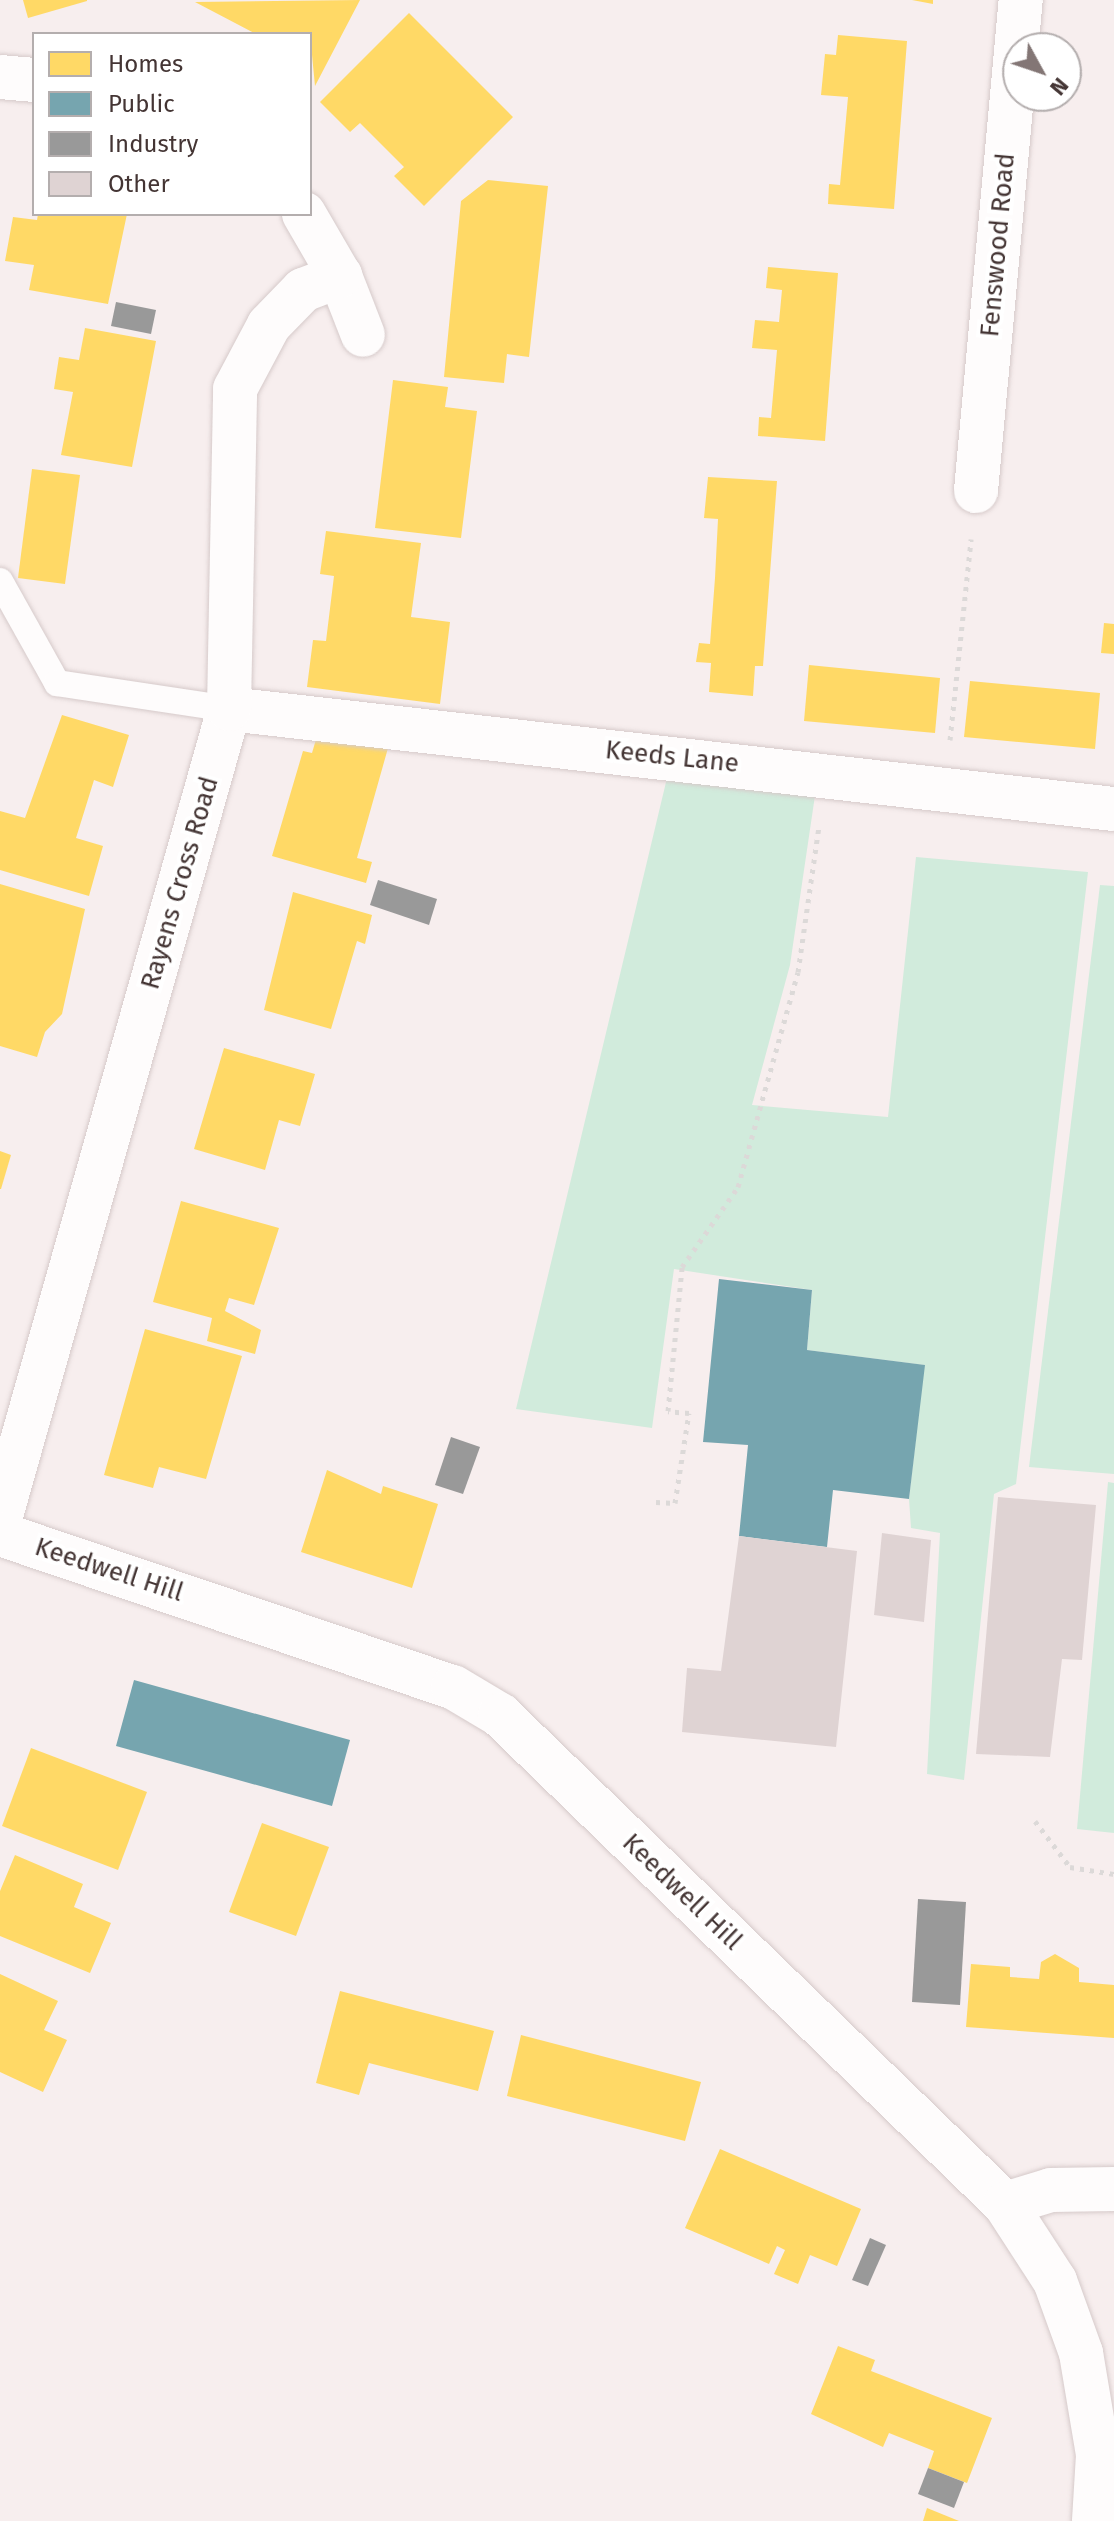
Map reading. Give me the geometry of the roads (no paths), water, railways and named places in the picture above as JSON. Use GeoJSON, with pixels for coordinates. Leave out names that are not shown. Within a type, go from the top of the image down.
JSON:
{"type":"FeatureCollection","features":[{"type":"Feature","properties":{"kind":"street","name":"Fenswood Road"},"geometry":{"type":"LineString","coordinates":[[976,491],[1021,0]]}},
{"type":"Feature","properties":{"kind":"street"},"geometry":{"type":"LineString","coordinates":[[0,77],[32,80]]}},
{"type":"Feature","properties":{"kind":"street"},"geometry":{"type":"LineString","coordinates":[[305,216],[340,276],[363,335]]}},
{"type":"Feature","properties":{"kind":"street","name":"Rayens Cross Road"},"geometry":{"type":"LineString","coordinates":[[0,1519],[229,709],[235,389],[269,325],[303,290],[340,276]]}},
{"type":"Feature","properties":{"kind":"street","name":"Keeds Lane"},"geometry":{"type":"LineString","coordinates":[[229,709],[827,774],[1114,809]]}},
{"type":"Feature","properties":{"kind":"street","name":"Keedwell Hill"},"geometry":{"type":"LineString","coordinates":[[0,1534],[453,1687],[500,1715],[1005,2204],[1055,2281],[1081,2353],[1098,2455],[1094,2521]]}},
{"type":"Feature","properties":{"kind":"street"},"geometry":{"type":"LineString","coordinates":[[1005,2204],[1051,2190],[1114,2189]]}},
{"type":"Feature","properties":{"kind":"lane"},"geometry":{"type":"LineString","coordinates":[[0,581],[57,683],[229,709]]}}]}
